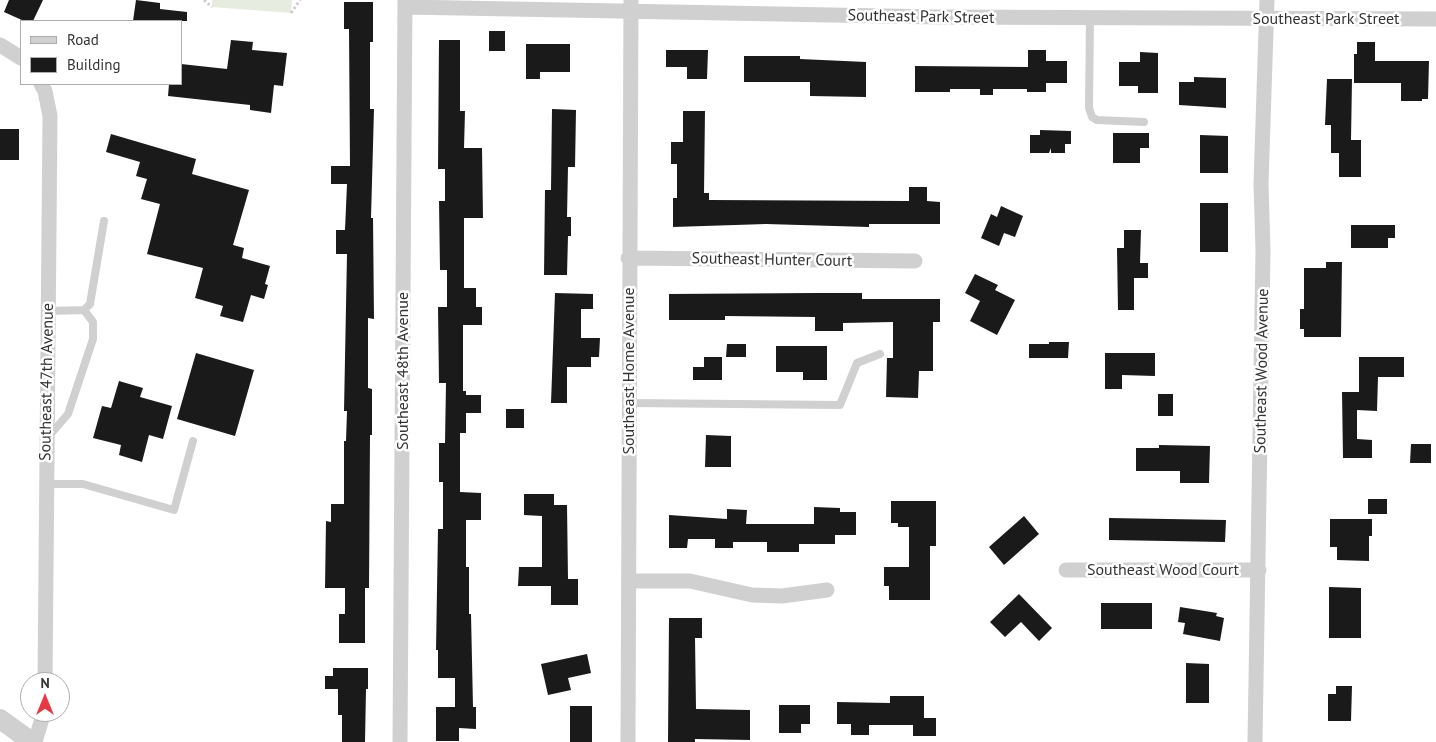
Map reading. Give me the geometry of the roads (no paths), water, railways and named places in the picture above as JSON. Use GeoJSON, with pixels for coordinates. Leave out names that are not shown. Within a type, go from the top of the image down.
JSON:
{"type":"FeatureCollection","features":[{"type":"Feature","properties":{"kind":"street","name":"Southeast Wood Avenue"},"geometry":{"type":"LineString","coordinates":[[1255,742],[1263,250],[1261,184],[1266,0]]}},
{"type":"Feature","properties":{"kind":"street","name":"Southeast Park Street"},"geometry":{"type":"LineString","coordinates":[[406,4],[631,5],[938,18],[1436,19]]}},
{"type":"Feature","properties":{"kind":"street","name":"Southeast 48th Avenue"},"geometry":{"type":"LineString","coordinates":[[400,742],[406,4]]}},
{"type":"Feature","properties":{"kind":"street","name":"Southeast Home Avenue"},"geometry":{"type":"LineString","coordinates":[[628,742],[628,258],[631,5]]}},
{"type":"Feature","properties":{"kind":"street"},"geometry":{"type":"LineString","coordinates":[[0,45],[20,57]]}},
{"type":"Feature","properties":{"kind":"street","name":"Southeast 47th Avenue"},"geometry":{"type":"LineString","coordinates":[[42,85],[45,91],[50,116],[45,672]]}},
{"type":"Feature","properties":{"kind":"street","name":"Southeast Hunter Court"},"geometry":{"type":"LineString","coordinates":[[628,258],[915,261]]}},
{"type":"Feature","properties":{"kind":"street","name":"Southeast Wood Court"},"geometry":{"type":"LineString","coordinates":[[1066,570],[1259,570]]}},
{"type":"Feature","properties":{"kind":"street"},"geometry":{"type":"LineString","coordinates":[[629,581],[690,581],[752,595],[782,596],[827,590]]}},
{"type":"Feature","properties":{"kind":"street"},"geometry":{"type":"LineString","coordinates":[[0,719],[34,742],[41,722]]}},
{"type":"Feature","properties":{"kind":"lane"},"geometry":{"type":"LineString","coordinates":[[1090,18],[1089,108],[1092,117],[1097,120],[1144,122]]}},
{"type":"Feature","properties":{"kind":"lane"},"geometry":{"type":"LineString","coordinates":[[48,311],[84,310],[90,304],[104,221]]}},
{"type":"Feature","properties":{"kind":"lane"},"geometry":{"type":"LineString","coordinates":[[46,439],[68,414],[93,339],[93,322],[84,310]]}},
{"type":"Feature","properties":{"kind":"lane"},"geometry":{"type":"LineString","coordinates":[[629,403],[840,405],[858,363],[880,354]]}},
{"type":"Feature","properties":{"kind":"lane"},"geometry":{"type":"LineString","coordinates":[[46,484],[83,484],[174,510],[192,441]]}}]}
